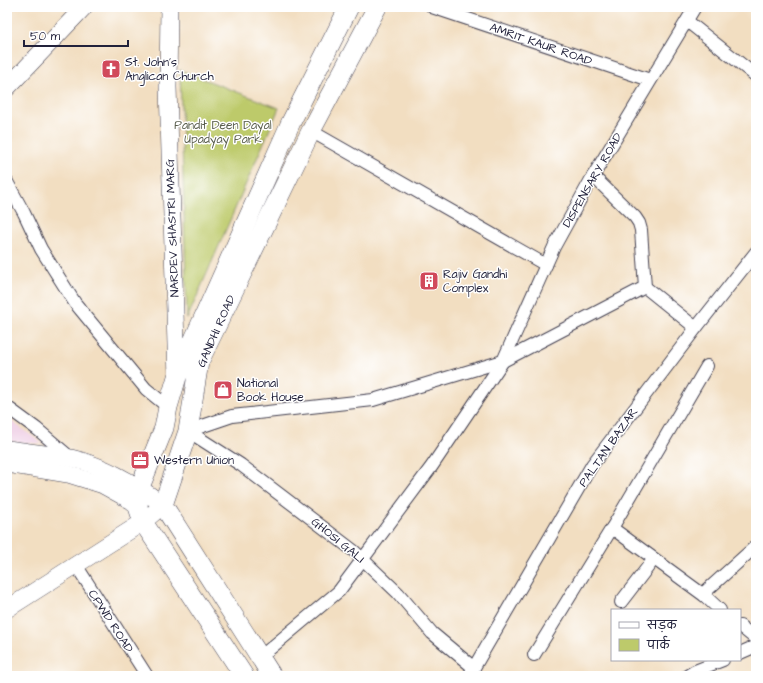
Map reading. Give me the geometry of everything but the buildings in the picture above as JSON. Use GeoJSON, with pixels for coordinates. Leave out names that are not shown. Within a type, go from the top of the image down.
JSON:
{"type":"FeatureCollection","features":[{"type":"Feature","properties":{"kind":"main road","name":"GANDHI ROAD"},"geometry":{"type":"LineString","coordinates":[[140,514],[140,488],[164,428],[168,407],[177,377],[291,122],[349,7]]}},
{"type":"Feature","properties":{"kind":"main road","name":"GANDHI ROAD"},"geometry":{"type":"LineString","coordinates":[[163,505],[188,431],[199,362],[310,131],[377,7]]}},
{"type":"Feature","properties":{"kind":"main road"},"geometry":{"type":"LineString","coordinates":[[163,505],[272,676]]}},
{"type":"Feature","properties":{"kind":"main road"},"geometry":{"type":"LineString","coordinates":[[140,514],[244,676]]}},
{"type":"Feature","properties":{"kind":"street"},"geometry":{"type":"LineString","coordinates":[[7,88],[84,7]]}},
{"type":"Feature","properties":{"kind":"street","name":"NARDEV SHASTRI MARG"},"geometry":{"type":"LineString","coordinates":[[169,7],[168,87],[177,377]]}},
{"type":"Feature","properties":{"kind":"street","name":"AMRIT KAUR ROAD"},"geometry":{"type":"LineString","coordinates":[[432,7],[650,80]]}},
{"type":"Feature","properties":{"kind":"street","name":"DISPENSARY ROAD"},"geometry":{"type":"LineString","coordinates":[[260,658],[339,591],[432,466],[503,361],[554,246],[593,176],[695,7]]}},
{"type":"Feature","properties":{"kind":"street"},"geometry":{"type":"LineString","coordinates":[[687,21],[756,76]]}},
{"type":"Feature","properties":{"kind":"street"},"geometry":{"type":"LineString","coordinates":[[310,131],[546,265]]}},
{"type":"Feature","properties":{"kind":"street"},"geometry":{"type":"LineString","coordinates":[[593,176],[635,217],[639,223],[641,230],[645,287],[696,328]]}},
{"type":"Feature","properties":{"kind":"street"},"geometry":{"type":"LineString","coordinates":[[7,182],[41,249],[75,303],[146,389],[168,407]]}},
{"type":"Feature","properties":{"kind":"street","name":"PALTAN BAZAR"},"geometry":{"type":"LineString","coordinates":[[471,672],[592,465],[756,252]]}},
{"type":"Feature","properties":{"kind":"street"},"geometry":{"type":"LineString","coordinates":[[188,431],[232,416],[373,400],[503,361],[645,287]]}},
{"type":"Feature","properties":{"kind":"street"},"geometry":{"type":"LineString","coordinates":[[534,655],[612,528],[708,366]]}},
{"type":"Feature","properties":{"kind":"street"},"geometry":{"type":"LineString","coordinates":[[7,407],[37,429],[72,458]]}},
{"type":"Feature","properties":{"kind":"street","name":"GHOSI GALI"},"geometry":{"type":"LineString","coordinates":[[188,431],[241,465],[354,551],[398,593],[432,633],[471,672]]}},
{"type":"Feature","properties":{"kind":"street"},"geometry":{"type":"LineString","coordinates":[[7,449],[72,458],[109,471],[140,488],[163,505]]}},
{"type":"Feature","properties":{"kind":"street"},"geometry":{"type":"LineString","coordinates":[[7,464],[68,474],[103,486],[132,501],[140,514]]}},
{"type":"Feature","properties":{"kind":"street"},"geometry":{"type":"LineString","coordinates":[[7,609],[76,565],[140,514],[163,505]]}},
{"type":"Feature","properties":{"kind":"street"},"geometry":{"type":"LineString","coordinates":[[612,528],[705,596],[719,609]]}},
{"type":"Feature","properties":{"kind":"street"},"geometry":{"type":"LineString","coordinates":[[705,596],[705,592],[756,546]]}},
{"type":"Feature","properties":{"kind":"street"},"geometry":{"type":"LineString","coordinates":[[621,602],[654,559]]}},
{"type":"Feature","properties":{"kind":"street","name":"CPWD ROAD"},"geometry":{"type":"LineString","coordinates":[[76,565],[147,676]]}},
{"type":"Feature","properties":{"kind":"street"},"geometry":{"type":"LineString","coordinates":[[741,627],[756,639]]}},
{"type":"Feature","properties":{"kind":"street"},"geometry":{"type":"LineString","coordinates":[[741,653],[756,646]]}},
{"type":"Feature","properties":{"kind":"street"},"geometry":{"type":"LineString","coordinates":[[688,676],[721,661]]}},
{"type":"Feature","properties":{"kind":"shaded area"},"geometry":{"type":"Polygon","coordinates":[[[7,418],[43,444],[7,441],[7,418]]]}},
{"type":"Feature","properties":{"kind":"green space","name":"Pandit Deen Dayal Upadyay Park"},"geometry":{"type":"Polygon","coordinates":[[[180,70],[279,108],[187,319],[180,70]]]}},
{"type":"Feature","properties":{"kind":"place","name":"St. John's Anglican Church"},"geometry":{"type":"Point","coordinates":[111,69]}},
{"type":"Feature","properties":{"kind":"place","name":"Rajiv Gandhi Complex"},"geometry":{"type":"Point","coordinates":[429,281]}},
{"type":"Feature","properties":{"kind":"place","name":"National Book House"},"geometry":{"type":"Point","coordinates":[223,390]}},
{"type":"Feature","properties":{"kind":"place","name":"Western Union"},"geometry":{"type":"Point","coordinates":[140,460]}}]}
